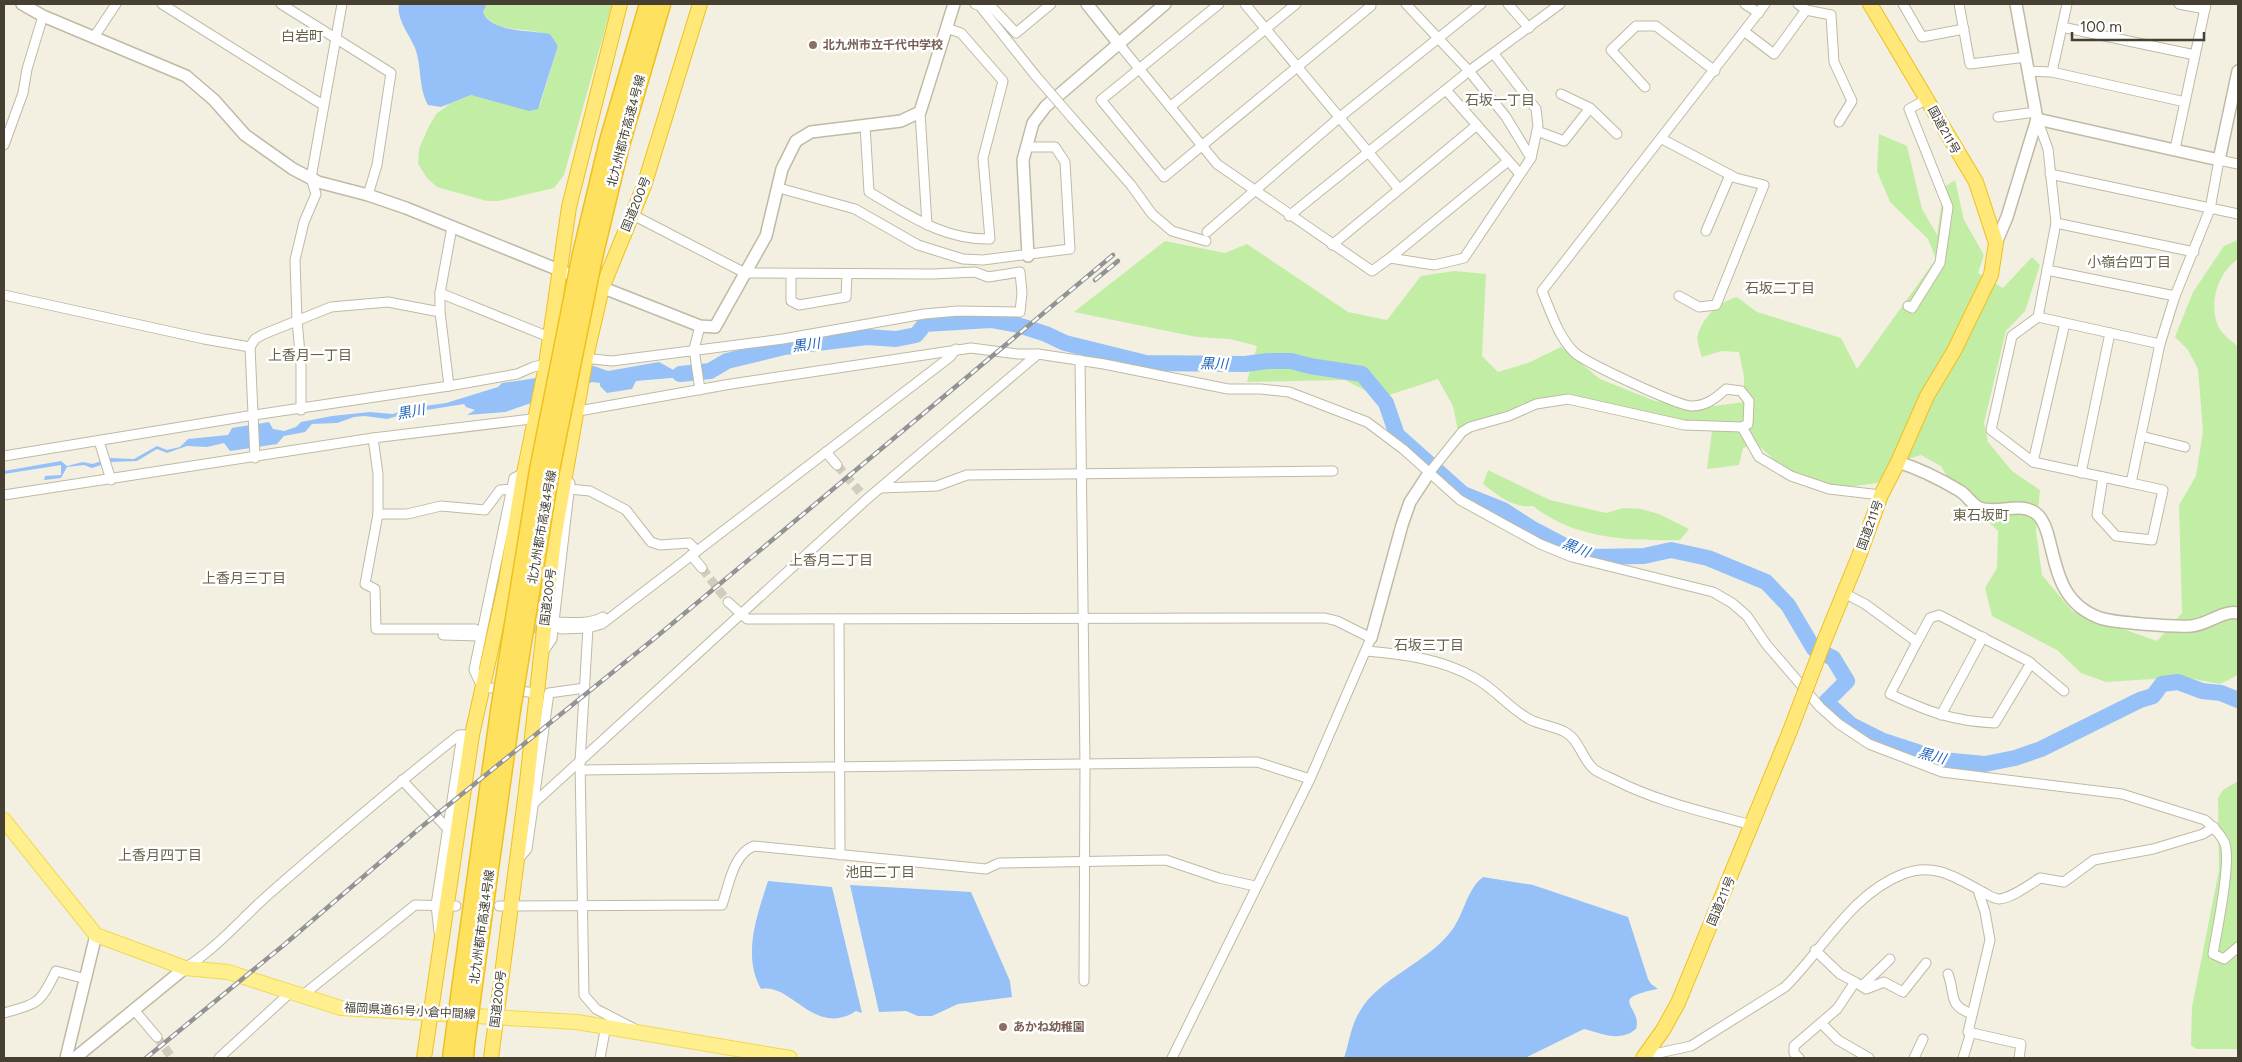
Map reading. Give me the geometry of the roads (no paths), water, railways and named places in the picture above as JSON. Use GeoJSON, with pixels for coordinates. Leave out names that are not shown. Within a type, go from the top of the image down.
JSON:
{"type":"FeatureCollection","features":[{"type":"Feature","properties":{"kind":"highway"},"geometry":{"type":"LineString","coordinates":[[424,1058],[446,906],[467,735],[482,687],[506,582],[524,473],[545,367],[569,207],[620,4]]}},
{"type":"Feature","properties":{"kind":"highway","name":"北九州都市高速4号線"},"geometry":{"type":"LineString","coordinates":[[459,1051],[538,470],[587,256],[608,141],[648,4]]}},
{"type":"Feature","properties":{"kind":"highway","name":"北九州都市高速4号線"},"geometry":{"type":"LineString","coordinates":[[587,256],[662,4]]}},
{"type":"Feature","properties":{"kind":"highway","name":"国道200号"},"geometry":{"type":"LineString","coordinates":[[493,1056],[504,906],[516,862],[543,693],[541,655],[554,539],[576,409],[602,288],[644,186],[700,4]]}},
{"type":"Feature","properties":{"kind":"highway","name":"国道211号"},"geometry":{"type":"LineString","coordinates":[[1644,1057],[1678,1003],[1790,731],[1881,495],[1898,462],[1927,396],[1954,351],[1991,275],[1996,243],[1976,182],[1870,4]]}},
{"type":"Feature","properties":{"kind":"main road"},"geometry":{"type":"LineString","coordinates":[[4,820],[96,935]]}},
{"type":"Feature","properties":{"kind":"main road","name":"福岡県道61号小倉中間線"},"geometry":{"type":"LineString","coordinates":[[96,935],[184,968],[228,972],[341,1008],[496,1016],[606,1025],[790,1058]]}},
{"type":"Feature","properties":{"kind":"street"},"geometry":{"type":"LineString","coordinates":[[22,4],[43,16],[186,76],[214,100],[245,135],[293,170],[318,182],[368,195],[700,326],[715,327],[766,236],[782,169],[796,141],[811,132],[901,121],[920,112]]}},
{"type":"Feature","properties":{"kind":"street"},"geometry":{"type":"LineString","coordinates":[[94,37],[116,4]]}},
{"type":"Feature","properties":{"kind":"street"},"geometry":{"type":"LineString","coordinates":[[162,4],[323,105]]}},
{"type":"Feature","properties":{"kind":"street"},"geometry":{"type":"LineString","coordinates":[[281,4],[391,73],[377,165],[368,195]]}},
{"type":"Feature","properties":{"kind":"street"},"geometry":{"type":"LineString","coordinates":[[301,410],[301,365],[295,260],[304,222],[316,194],[310,178],[342,4]]}},
{"type":"Feature","properties":{"kind":"street"},"geometry":{"type":"LineString","coordinates":[[928,226],[920,112],[954,4]]}},
{"type":"Feature","properties":{"kind":"street"},"geometry":{"type":"LineString","coordinates":[[974,4],[980,6],[1073,119],[1132,185],[1152,214],[1172,231],[1206,236],[1254,189],[1481,4]]}},
{"type":"Feature","properties":{"kind":"street"},"geometry":{"type":"LineString","coordinates":[[989,4],[1016,34],[1051,4]]}},
{"type":"Feature","properties":{"kind":"street"},"geometry":{"type":"LineString","coordinates":[[1087,4],[1217,164],[1332,246],[1372,271],[1508,161]]}},
{"type":"Feature","properties":{"kind":"street"},"geometry":{"type":"LineString","coordinates":[[1028,256],[1023,160],[1033,123],[1046,106],[1165,4]]}},
{"type":"Feature","properties":{"kind":"street"},"geometry":{"type":"LineString","coordinates":[[1218,4],[1101,100],[1164,177],[1298,67],[1370,4]]}},
{"type":"Feature","properties":{"kind":"street"},"geometry":{"type":"LineString","coordinates":[[1246,4],[1399,189]]}},
{"type":"Feature","properties":{"kind":"street"},"geometry":{"type":"LineString","coordinates":[[1170,107],[1296,4]]}},
{"type":"Feature","properties":{"kind":"street"},"geometry":{"type":"LineString","coordinates":[[1406,4],[1469,71],[1506,117],[1531,158]]}},
{"type":"Feature","properties":{"kind":"street"},"geometry":{"type":"LineString","coordinates":[[1508,4],[1528,28]]}},
{"type":"Feature","properties":{"kind":"street"},"geometry":{"type":"LineString","coordinates":[[1290,216],[1370,154],[1469,71],[1560,4]]}},
{"type":"Feature","properties":{"kind":"street"},"geometry":{"type":"LineString","coordinates":[[1745,4],[1759,13]]}},
{"type":"Feature","properties":{"kind":"street"},"geometry":{"type":"LineString","coordinates":[[1172,1058],[1310,778],[1366,651],[1410,502],[1430,471],[1452,444],[1470,427],[1509,416],[1536,404],[1568,399],[1684,425],[1742,427],[1748,424],[1749,401],[1741,391],[1726,389],[1710,402],[1691,406],[1637,386],[1574,353],[1556,326],[1542,291],[1715,71],[1765,4]]}},
{"type":"Feature","properties":{"kind":"street"},"geometry":{"type":"LineString","coordinates":[[1798,4],[1806,10],[1831,15],[1834,62],[1852,102],[1839,122]]}},
{"type":"Feature","properties":{"kind":"street"},"geometry":{"type":"LineString","coordinates":[[1903,4],[1922,37],[1964,29]]}},
{"type":"Feature","properties":{"kind":"street"},"geometry":{"type":"LineString","coordinates":[[1959,4],[1970,64],[2026,58]]}},
{"type":"Feature","properties":{"kind":"street"},"geometry":{"type":"LineString","coordinates":[[2016,4],[2036,116],[2048,149],[2056,224],[2038,317],[2012,336],[1991,430],[2033,462],[2163,490],[2152,540],[2116,536],[2097,514],[2102,477]]}},
{"type":"Feature","properties":{"kind":"street"},"geometry":{"type":"LineString","coordinates":[[2052,72],[2067,4]]}},
{"type":"Feature","properties":{"kind":"street"},"geometry":{"type":"LineString","coordinates":[[2175,149],[2205,7],[2179,4]]}},
{"type":"Feature","properties":{"kind":"street"},"geometry":{"type":"LineString","coordinates":[[1745,32],[1774,54],[1806,10]]}},
{"type":"Feature","properties":{"kind":"street"},"geometry":{"type":"LineString","coordinates":[[4,145],[23,94],[27,69],[43,16]]}},
{"type":"Feature","properties":{"kind":"street"},"geometry":{"type":"LineString","coordinates":[[1645,88],[1611,50],[1636,26],[1656,26],[1715,71]]}},
{"type":"Feature","properties":{"kind":"street"},"geometry":{"type":"LineString","coordinates":[[2062,27],[2195,55]]}},
{"type":"Feature","properties":{"kind":"street"},"geometry":{"type":"LineString","coordinates":[[865,125],[869,192],[928,226],[969,240],[990,239],[983,158],[1003,81],[961,33],[946,28]]}},
{"type":"Feature","properties":{"kind":"street"},"geometry":{"type":"LineString","coordinates":[[1390,258],[1434,265],[1464,258],[1531,158],[1538,130],[1536,109],[1494,54]]}},
{"type":"Feature","properties":{"kind":"street"},"geometry":{"type":"LineString","coordinates":[[2029,71],[2052,72],[2185,102]]}},
{"type":"Feature","properties":{"kind":"street"},"geometry":{"type":"LineString","coordinates":[[2131,483],[2160,344],[2175,296],[2210,208],[2220,160],[2234,112],[2238,71]]}},
{"type":"Feature","properties":{"kind":"street"},"geometry":{"type":"LineString","coordinates":[[1446,90],[1520,174]]}},
{"type":"Feature","properties":{"kind":"street"},"geometry":{"type":"LineString","coordinates":[[1562,94],[1590,108],[1617,134]]}},
{"type":"Feature","properties":{"kind":"street"},"geometry":{"type":"LineString","coordinates":[[1908,306],[1912,308],[1940,263],[1948,207],[1909,109],[1927,99]]}},
{"type":"Feature","properties":{"kind":"street"},"geometry":{"type":"LineString","coordinates":[[1538,130],[1564,141],[1590,108]]}},
{"type":"Feature","properties":{"kind":"street"},"geometry":{"type":"LineString","coordinates":[[1998,116],[2036,116],[2238,164]]}},
{"type":"Feature","properties":{"kind":"street"},"geometry":{"type":"LineString","coordinates":[[1996,243],[2036,116]]}},
{"type":"Feature","properties":{"kind":"street"},"geometry":{"type":"LineString","coordinates":[[1332,246],[1477,125]]}},
{"type":"Feature","properties":{"kind":"street"},"geometry":{"type":"LineString","coordinates":[[1662,139],[1730,176],[1764,185],[1716,305],[1699,307],[1679,296]]}},
{"type":"Feature","properties":{"kind":"street"},"geometry":{"type":"LineString","coordinates":[[779,188],[855,209],[918,245],[940,253],[963,258],[983,260],[1070,250],[1065,162],[1055,147],[1026,147]]}},
{"type":"Feature","properties":{"kind":"street"},"geometry":{"type":"LineString","coordinates":[[2050,174],[2238,214]]}},
{"type":"Feature","properties":{"kind":"street"},"geometry":{"type":"LineString","coordinates":[[1706,231],[1730,176]]}},
{"type":"Feature","properties":{"kind":"street"},"geometry":{"type":"LineString","coordinates":[[4,456],[100,444],[450,386],[586,360],[612,361],[695,352],[783,339],[924,314],[958,311],[1020,312],[1022,293],[1020,272],[988,277],[975,272],[933,274],[791,274],[746,272],[632,215]]}},
{"type":"Feature","properties":{"kind":"street"},"geometry":{"type":"LineString","coordinates":[[2056,224],[2194,252]]}},
{"type":"Feature","properties":{"kind":"street"},"geometry":{"type":"LineString","coordinates":[[450,386],[440,312],[440,293],[452,227]]}},
{"type":"Feature","properties":{"kind":"street"},"geometry":{"type":"LineString","coordinates":[[2047,270],[2175,296]]}},
{"type":"Feature","properties":{"kind":"street"},"geometry":{"type":"LineString","coordinates":[[791,274],[791,301],[799,305],[846,297],[847,274]]}},
{"type":"Feature","properties":{"kind":"street"},"geometry":{"type":"LineString","coordinates":[[440,293],[549,336]]}},
{"type":"Feature","properties":{"kind":"street"},"geometry":{"type":"LineString","coordinates":[[4,295],[204,339],[250,347]]}},
{"type":"Feature","properties":{"kind":"street"},"geometry":{"type":"LineString","coordinates":[[256,456],[250,347],[255,339],[331,307],[388,302],[440,312]]}},
{"type":"Feature","properties":{"kind":"street"},"geometry":{"type":"LineString","coordinates":[[2038,317],[2160,344]]}},
{"type":"Feature","properties":{"kind":"street"},"geometry":{"type":"LineString","coordinates":[[2033,462],[2064,323]]}},
{"type":"Feature","properties":{"kind":"street"},"geometry":{"type":"LineString","coordinates":[[700,326],[695,352],[700,388]]}},
{"type":"Feature","properties":{"kind":"street"},"geometry":{"type":"LineString","coordinates":[[2081,473],[2110,333]]}},
{"type":"Feature","properties":{"kind":"street"},"geometry":{"type":"LineString","coordinates":[[4,495],[373,438],[536,416],[700,388],[956,349],[971,348],[1018,354],[1038,354],[1080,360],[1228,389],[1261,389],[1289,392],[1367,422],[1430,471],[1460,500],[1540,544],[1572,556],[1713,592],[1732,603],[1747,616],[1766,644],[1820,707],[1839,724],[1869,744],[1942,772],[2122,794],[2205,820],[2214,827],[2225,844],[2225,875],[2213,954],[2224,959],[2238,947]]}},
{"type":"Feature","properties":{"kind":"street"},"geometry":{"type":"LineString","coordinates":[[561,629],[588,628],[602,624],[950,357],[956,349]]}},
{"type":"Feature","properties":{"kind":"street"},"geometry":{"type":"LineString","coordinates":[[534,803],[581,766],[867,499],[1038,354]]}},
{"type":"Feature","properties":{"kind":"street"},"geometry":{"type":"LineString","coordinates":[[1080,360],[1085,765],[1084,981]]}},
{"type":"Feature","properties":{"kind":"street"},"geometry":{"type":"LineString","coordinates":[[1742,427],[1759,457],[1791,476],[1829,489],[1881,495]]}},
{"type":"Feature","properties":{"kind":"street"},"geometry":{"type":"LineString","coordinates":[[2140,436],[2185,447]]}},
{"type":"Feature","properties":{"kind":"street"},"geometry":{"type":"LineString","coordinates":[[373,438],[378,474],[378,514],[365,584],[375,590],[376,628],[480,630]]}},
{"type":"Feature","properties":{"kind":"street"},"geometry":{"type":"LineString","coordinates":[[100,444],[110,478]]}},
{"type":"Feature","properties":{"kind":"street"},"geometry":{"type":"LineString","coordinates":[[826,452],[837,465]]}},
{"type":"Feature","properties":{"kind":"street"},"geometry":{"type":"LineString","coordinates":[[541,655],[552,639],[573,467],[569,454]]}},
{"type":"Feature","properties":{"kind":"street"},"geometry":{"type":"LineString","coordinates":[[1898,462],[1920,470],[1962,492],[1978,508],[1996,512],[2014,508],[2027,509],[2038,515],[2046,529],[2060,582],[2072,600],[2085,610],[2101,618],[2191,626],[2206,623],[2231,612],[2238,613]]}},
{"type":"Feature","properties":{"kind":"street"},"geometry":{"type":"LineString","coordinates":[[880,488],[937,486],[967,475],[1333,471]]}},
{"type":"Feature","properties":{"kind":"street"},"geometry":{"type":"LineString","coordinates":[[524,473],[514,478],[480,630],[474,670],[482,687],[543,693],[585,688]]}},
{"type":"Feature","properties":{"kind":"street"},"geometry":{"type":"LineString","coordinates":[[378,514],[407,514],[441,506],[485,510],[500,490],[512,489]]}},
{"type":"Feature","properties":{"kind":"street"},"geometry":{"type":"LineString","coordinates":[[570,489],[590,491],[626,510],[651,542],[660,545],[689,542],[702,568]]}},
{"type":"Feature","properties":{"kind":"street"},"geometry":{"type":"LineString","coordinates":[[860,492],[867,499]]}},
{"type":"Feature","properties":{"kind":"street"},"geometry":{"type":"LineString","coordinates":[[1844,593],[1865,604],[1917,642]]}},
{"type":"Feature","properties":{"kind":"street"},"geometry":{"type":"LineString","coordinates":[[554,622],[597,620],[619,606],[633,601]]}},
{"type":"Feature","properties":{"kind":"street"},"geometry":{"type":"LineString","coordinates":[[728,602],[741,616],[747,619],[1083,620],[1325,618],[1371,638]]}},
{"type":"Feature","properties":{"kind":"street"},"geometry":{"type":"LineString","coordinates":[[2031,663],[1995,723],[1962,721],[1941,715],[1890,694],[1930,618],[1939,615],[2031,663],[2064,691]]}},
{"type":"Feature","properties":{"kind":"street"},"geometry":{"type":"LineString","coordinates":[[839,619],[840,855]]}},
{"type":"Feature","properties":{"kind":"street"},"geometry":{"type":"LineString","coordinates":[[588,628],[581,766],[584,995],[596,1009],[641,1032]]}},
{"type":"Feature","properties":{"kind":"street"},"geometry":{"type":"LineString","coordinates":[[1941,715],[1983,637]]}},
{"type":"Feature","properties":{"kind":"street"},"geometry":{"type":"LineString","coordinates":[[1366,651],[1404,654],[1429,660],[1476,678],[1531,720],[1565,732],[1575,740],[1585,758],[1595,770],[1633,789],[1665,801],[1751,826]]}},
{"type":"Feature","properties":{"kind":"street"},"geometry":{"type":"LineString","coordinates":[[516,862],[527,849],[534,803],[543,693]]}},
{"type":"Feature","properties":{"kind":"street"},"geometry":{"type":"LineString","coordinates":[[75,1058],[184,968],[198,960],[254,908],[402,780],[458,735],[467,735],[447,828],[446,906],[415,905],[297,993],[219,1058]]}},
{"type":"Feature","properties":{"kind":"street"},"geometry":{"type":"LineString","coordinates":[[581,766],[840,767],[1257,762],[1310,778]]}},
{"type":"Feature","properties":{"kind":"street"},"geometry":{"type":"LineString","coordinates":[[402,780],[447,828]]}},
{"type":"Feature","properties":{"kind":"street"},"geometry":{"type":"LineString","coordinates":[[1644,1057],[1691,1046],[1785,987],[1797,976],[1815,950],[1868,895],[1887,882],[1904,874],[1929,870],[1949,873],[1978,890],[2000,899],[2040,878],[2064,882],[2094,860],[2153,849],[2203,834],[2214,827]]}},
{"type":"Feature","properties":{"kind":"street"},"geometry":{"type":"LineString","coordinates":[[504,906],[722,905],[738,859],[744,850],[754,846],[986,869],[999,863],[1166,860],[1219,878],[1256,886]]}},
{"type":"Feature","properties":{"kind":"street"},"geometry":{"type":"LineString","coordinates":[[1978,890],[1985,912],[1990,940],[1968,1032],[2021,1044],[2019,1058]]}},
{"type":"Feature","properties":{"kind":"street"},"geometry":{"type":"LineString","coordinates":[[66,1058],[96,935]]}},
{"type":"Feature","properties":{"kind":"street"},"geometry":{"type":"LineString","coordinates":[[1815,950],[1840,974],[1866,989],[1884,982],[1902,992],[1926,963]]}},
{"type":"Feature","properties":{"kind":"street"},"geometry":{"type":"LineString","coordinates":[[1799,1058],[1794,1053],[1794,1046],[1837,1010],[1859,984],[1890,959]]}},
{"type":"Feature","properties":{"kind":"street"},"geometry":{"type":"LineString","coordinates":[[4,1013],[27,1006],[43,998],[56,971],[86,979]]}},
{"type":"Feature","properties":{"kind":"street"},"geometry":{"type":"LineString","coordinates":[[1948,974],[1953,1001],[1961,1010],[1972,1014]]}},
{"type":"Feature","properties":{"kind":"street"},"geometry":{"type":"LineString","coordinates":[[135,1010],[157,1038]]}},
{"type":"Feature","properties":{"kind":"street"},"geometry":{"type":"LineString","coordinates":[[1822,1023],[1838,1040],[1869,1058]]}},
{"type":"Feature","properties":{"kind":"street"},"geometry":{"type":"LineString","coordinates":[[600,1058],[606,1025]]}},
{"type":"Feature","properties":{"kind":"street"},"geometry":{"type":"LineString","coordinates":[[1963,1058],[1971,1032]]}},
{"type":"Feature","properties":{"kind":"street"},"geometry":{"type":"LineString","coordinates":[[1914,1058],[1923,1039]]}},
{"type":"Feature","properties":{"kind":"water"},"geometry":{"type":"Polygon","coordinates":[[[399,4],[487,4],[483,12],[487,19],[494,24],[512,29],[550,34],[558,46],[538,109],[529,111],[471,95],[441,107],[428,105],[423,91],[415,48],[401,21],[399,4]]]}},
{"type":"Feature","properties":{"kind":"water"},"geometry":{"type":"Polygon","coordinates":[[[659,362],[679,373],[695,372],[695,376],[636,381],[632,389],[607,393],[600,386],[600,383],[592,382],[505,412],[467,415],[475,410],[466,407],[464,404],[408,413],[387,419],[365,416],[354,417],[337,423],[312,424],[305,432],[284,436],[277,444],[230,451],[224,443],[207,447],[187,446],[167,453],[157,449],[137,461],[110,462],[92,468],[84,465],[67,467],[61,478],[44,480],[45,476],[61,475],[61,465],[4,474],[4,471],[61,461],[67,466],[83,462],[93,464],[109,458],[134,459],[157,446],[167,450],[180,447],[188,439],[228,435],[232,428],[269,422],[273,429],[284,431],[296,427],[301,422],[332,416],[370,412],[393,414],[411,408],[446,403],[498,387],[502,383],[594,366],[608,371],[659,362]]]}},
{"type":"Feature","properties":{"kind":"water"},"geometry":{"type":"Polygon","coordinates":[[[1483,877],[1533,885],[1628,917],[1648,979],[1658,989],[1633,996],[1630,1000],[1637,1021],[1636,1029],[1623,1035],[1610,1036],[1584,1029],[1525,1058],[1344,1058],[1354,1022],[1368,999],[1391,979],[1431,952],[1442,941],[1456,924],[1473,888],[1483,877]]]}},
{"type":"Feature","properties":{"kind":"water"},"geometry":{"type":"Polygon","coordinates":[[[768,881],[832,887],[862,1013],[856,1011],[841,1018],[828,1018],[804,1008],[783,993],[772,989],[761,989],[755,976],[752,949],[756,922],[768,881]]]}},
{"type":"Feature","properties":{"kind":"water"},"geometry":{"type":"Polygon","coordinates":[[[850,885],[971,892],[1010,981],[1012,997],[958,1004],[932,1016],[918,1016],[906,1011],[879,1012],[850,885]]]}},
{"type":"Feature","properties":{"kind":"waterway","name":"黒川"},"geometry":{"type":"LineString","coordinates":[[680,374],[710,371],[727,361],[784,347],[867,337],[896,339],[916,335],[925,324],[991,320],[1018,325],[1046,334],[1065,343],[1146,363],[1245,364],[1291,361],[1362,374],[1386,403],[1397,435],[1463,494],[1503,510],[1531,528],[1567,547],[1596,557],[1644,556],[1671,550],[1708,558],[1766,582],[1788,605],[1814,649],[1833,658],[1847,681],[1826,702],[1851,725],[1881,740],[1942,760],[1985,764],[2015,758],[2041,749],[2140,700],[2153,696],[2162,684],[2178,682],[2202,691],[2221,693],[2238,700]]}},
{"type":"Feature","properties":{"kind":"tunnel"},"geometry":{"type":"LineString","coordinates":[[837,465],[860,492]]}},
{"type":"Feature","properties":{"kind":"tunnel"},"geometry":{"type":"LineString","coordinates":[[702,568],[728,602]]}},
{"type":"Feature","properties":{"kind":"tunnel"},"geometry":{"type":"LineString","coordinates":[[476,629],[548,629]]}},
{"type":"Feature","properties":{"kind":"tunnel"},"geometry":{"type":"LineString","coordinates":[[157,1037],[172,1058]]}},
{"type":"Feature","properties":{"kind":"railway"},"geometry":{"type":"LineString","coordinates":[[146,1058],[285,944],[420,828],[655,638],[1113,255]]}},
{"type":"Feature","properties":{"kind":"railway"},"geometry":{"type":"LineString","coordinates":[[1095,280],[1118,261]]}},
{"type":"Feature","properties":{"kind":"place","name":"北九州市立千代中学校"},"geometry":{"type":"Point","coordinates":[813,45]}},
{"type":"Feature","properties":{"kind":"place","name":"あかね幼稚園"},"geometry":{"type":"Point","coordinates":[1003,1027]}},
{"type":"Feature","properties":{"kind":"district","name":"白岩町"},"geometry":{"type":"Point","coordinates":[302,36]}},
{"type":"Feature","properties":{"kind":"district","name":"石坂一丁目"},"geometry":{"type":"Point","coordinates":[1500,100]}},
{"type":"Feature","properties":{"kind":"district","name":"小嶺台四丁目"},"geometry":{"type":"Point","coordinates":[2129,262]}},
{"type":"Feature","properties":{"kind":"district","name":"石坂二丁目"},"geometry":{"type":"Point","coordinates":[1780,288]}},
{"type":"Feature","properties":{"kind":"district","name":"上香月一丁目"},"geometry":{"type":"Point","coordinates":[310,355]}},
{"type":"Feature","properties":{"kind":"district","name":"東石坂町"},"geometry":{"type":"Point","coordinates":[1981,515]}},
{"type":"Feature","properties":{"kind":"district","name":"上香月二丁目"},"geometry":{"type":"Point","coordinates":[831,560]}},
{"type":"Feature","properties":{"kind":"district","name":"上香月三丁目"},"geometry":{"type":"Point","coordinates":[244,578]}},
{"type":"Feature","properties":{"kind":"district","name":"石坂三丁目"},"geometry":{"type":"Point","coordinates":[1429,645]}},
{"type":"Feature","properties":{"kind":"district","name":"上香月四丁目"},"geometry":{"type":"Point","coordinates":[160,855]}},
{"type":"Feature","properties":{"kind":"district","name":"池田二丁目"},"geometry":{"type":"Point","coordinates":[880,872]}}]}
